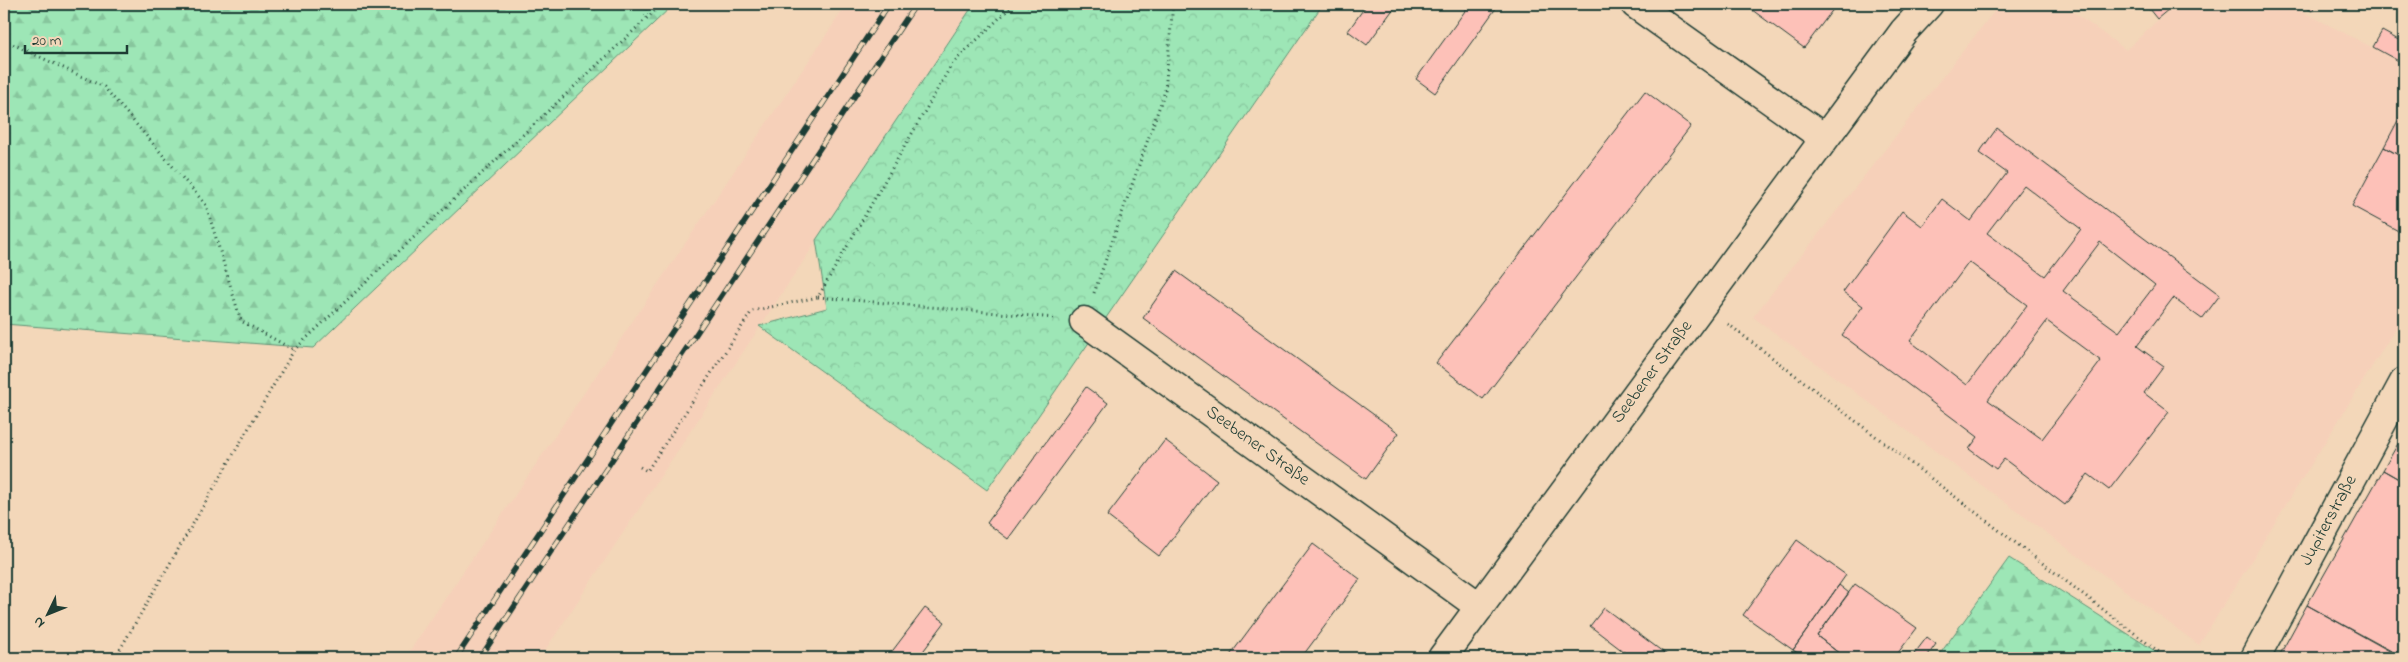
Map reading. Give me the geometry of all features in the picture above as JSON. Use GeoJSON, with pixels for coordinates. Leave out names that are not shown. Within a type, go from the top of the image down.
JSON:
{"type":"FeatureCollection","features":[{"type":"Feature","properties":{"kind":"street"},"geometry":{"type":"LineString","coordinates":[[1635,4],[1824,138]]}},
{"type":"Feature","properties":{"kind":"street","name":"Seebener Straße"},"geometry":{"type":"LineString","coordinates":[[1442,658],[1704,305],[1904,30],[1929,4]]}},
{"type":"Feature","properties":{"kind":"street","name":"Seebener Straße"},"geometry":{"type":"LineString","coordinates":[[1084,321],[1480,607]]}},
{"type":"Feature","properties":{"kind":"street","name":"Jupiterstraße"},"geometry":{"type":"LineString","coordinates":[[2255,658],[2404,382]]}},
{"type":"Feature","properties":{"kind":"path"},"geometry":{"type":"LineString","coordinates":[[646,4],[646,18]]}},
{"type":"Feature","properties":{"kind":"path"},"geometry":{"type":"LineString","coordinates":[[115,658],[294,350],[662,4]]}},
{"type":"Feature","properties":{"kind":"path"},"geometry":{"type":"LineString","coordinates":[[818,297],[952,64],[1014,4]]}},
{"type":"Feature","properties":{"kind":"path"},"geometry":{"type":"LineString","coordinates":[[640,467],[647,471],[752,310],[818,297],[1084,321],[1165,91],[1173,4]]}},
{"type":"Feature","properties":{"kind":"path"},"geometry":{"type":"LineString","coordinates":[[4,40],[104,87],[206,205],[242,321],[294,350]]}},
{"type":"Feature","properties":{"kind":"path"},"geometry":{"type":"LineString","coordinates":[[1704,305],[2167,658]]}},
{"type":"Feature","properties":{"kind":"shaded area"},"geometry":{"type":"Polygon","coordinates":[[[847,4],[974,4],[540,658],[405,658],[847,4]]]}},
{"type":"Feature","properties":{"kind":"shaded area"},"geometry":{"type":"Polygon","coordinates":[[[2000,4],[2062,4],[2126,50],[2175,4],[2288,4],[2404,64],[2404,315],[2199,645],[1753,317],[2000,4]]]}},
{"type":"Feature","properties":{"kind":"green space"},"geometry":{"type":"Polygon","coordinates":[[[4,4],[674,4],[313,348],[4,324],[4,4]]]}},
{"type":"Feature","properties":{"kind":"green space"},"geometry":{"type":"Polygon","coordinates":[[[974,4],[1323,4],[987,490],[759,326],[827,308],[816,240],[974,4]]]}},
{"type":"Feature","properties":{"kind":"green space"},"geometry":{"type":"Polygon","coordinates":[[[2009,558],[2166,658],[1937,658],[2009,558]]]}},
{"type":"Feature","properties":{"kind":"building"},"geometry":{"type":"Polygon","coordinates":[[[1367,4],[1397,4],[1367,45],[1348,31],[1367,4]]]}},
{"type":"Feature","properties":{"kind":"building"},"geometry":{"type":"Polygon","coordinates":[[[1470,4],[1499,4],[1435,93],[1416,79],[1470,4]]]}},
{"type":"Feature","properties":{"kind":"building"},"geometry":{"type":"Polygon","coordinates":[[[1744,4],[1828,4],[1834,8],[1804,48],[1744,4]]]}},
{"type":"Feature","properties":{"kind":"building"},"geometry":{"type":"Polygon","coordinates":[[[2145,4],[2175,4],[2157,19],[2145,4]]]}},
{"type":"Feature","properties":{"kind":"building"},"geometry":{"type":"Polygon","coordinates":[[[2299,4],[2316,4],[2312,11],[2299,4]]]}},
{"type":"Feature","properties":{"kind":"building"},"geometry":{"type":"Polygon","coordinates":[[[2382,31],[2404,43],[2404,64],[2373,47],[2382,31]]]}},
{"type":"Feature","properties":{"kind":"building"},"geometry":{"type":"Polygon","coordinates":[[[1645,91],[1691,126],[1483,399],[1436,363],[1645,91]]]}},
{"type":"Feature","properties":{"kind":"building"},"geometry":{"type":"Polygon","coordinates":[[[2404,109],[2404,158],[2384,147],[2404,109]]]}},
{"type":"Feature","properties":{"kind":"building"},"geometry":{"type":"Polygon","coordinates":[[[1997,128],[2220,295],[2202,319],[2173,298],[2137,346],[2164,366],[2144,393],[2169,412],[2109,490],[2088,474],[2065,505],[2004,459],[1996,469],[1969,449],[1978,437],[1842,335],[1863,306],[1843,292],[1902,211],[1922,226],[1942,199],[1971,221],[2007,173],[1979,153],[1997,128]],[[2024,185],[1987,233],[2045,276],[2081,229],[2024,185]],[[2100,242],[2063,291],[2119,332],[2155,285],[2100,242]],[[1969,262],[1910,341],[1967,385],[2027,305],[1969,262]],[[2047,321],[1988,400],[2042,439],[2101,361],[2047,321]]]}},
{"type":"Feature","properties":{"kind":"building"},"geometry":{"type":"Polygon","coordinates":[[[2384,147],[2404,158],[2404,234],[2352,206],[2384,147]]]}},
{"type":"Feature","properties":{"kind":"building"},"geometry":{"type":"Polygon","coordinates":[[[1176,271],[1399,433],[1366,479],[1143,318],[1176,271]]]}},
{"type":"Feature","properties":{"kind":"building"},"geometry":{"type":"Polygon","coordinates":[[[1086,387],[1108,403],[1008,539],[987,523],[1086,387]]]}},
{"type":"Feature","properties":{"kind":"building"},"geometry":{"type":"Polygon","coordinates":[[[2404,433],[2404,482],[2383,470],[2404,433]]]}},
{"type":"Feature","properties":{"kind":"building"},"geometry":{"type":"Polygon","coordinates":[[[1165,440],[1217,480],[1159,556],[1107,516],[1165,440]]]}},
{"type":"Feature","properties":{"kind":"building"},"geometry":{"type":"Polygon","coordinates":[[[2383,470],[2404,482],[2404,658],[2307,605],[2383,470]]]}},
{"type":"Feature","properties":{"kind":"building"},"geometry":{"type":"Polygon","coordinates":[[[1797,540],[1846,575],[1793,650],[1743,615],[1797,540]]]}},
{"type":"Feature","properties":{"kind":"building"},"geometry":{"type":"Polygon","coordinates":[[[1313,544],[1360,579],[1301,658],[1228,658],[1313,544]]]}},
{"type":"Feature","properties":{"kind":"building"},"geometry":{"type":"Polygon","coordinates":[[[1855,584],[1917,628],[1894,658],[1845,658],[1817,636],[1855,584]]]}},
{"type":"Feature","properties":{"kind":"building"},"geometry":{"type":"Polygon","coordinates":[[[1839,585],[1849,593],[1817,636],[1845,658],[1805,658],[1793,650],[1839,585]]]}},
{"type":"Feature","properties":{"kind":"building"},"geometry":{"type":"Polygon","coordinates":[[[2307,605],[2402,658],[2278,658],[2307,605]]]}},
{"type":"Feature","properties":{"kind":"building"},"geometry":{"type":"Polygon","coordinates":[[[925,608],[945,622],[918,658],[887,658],[925,608]]]}},
{"type":"Feature","properties":{"kind":"building"},"geometry":{"type":"Polygon","coordinates":[[[1604,608],[1671,658],[1632,658],[1590,626],[1604,608]]]}},
{"type":"Feature","properties":{"kind":"building"},"geometry":{"type":"Polygon","coordinates":[[[1927,637],[1936,644],[1926,658],[1920,658],[1914,654],[1927,637]]]}},
{"type":"Feature","properties":{"kind":"railway"},"geometry":{"type":"LineString","coordinates":[[456,658],[889,4]]}},
{"type":"Feature","properties":{"kind":"railway"},"geometry":{"type":"LineString","coordinates":[[480,658],[916,4]]}}]}
